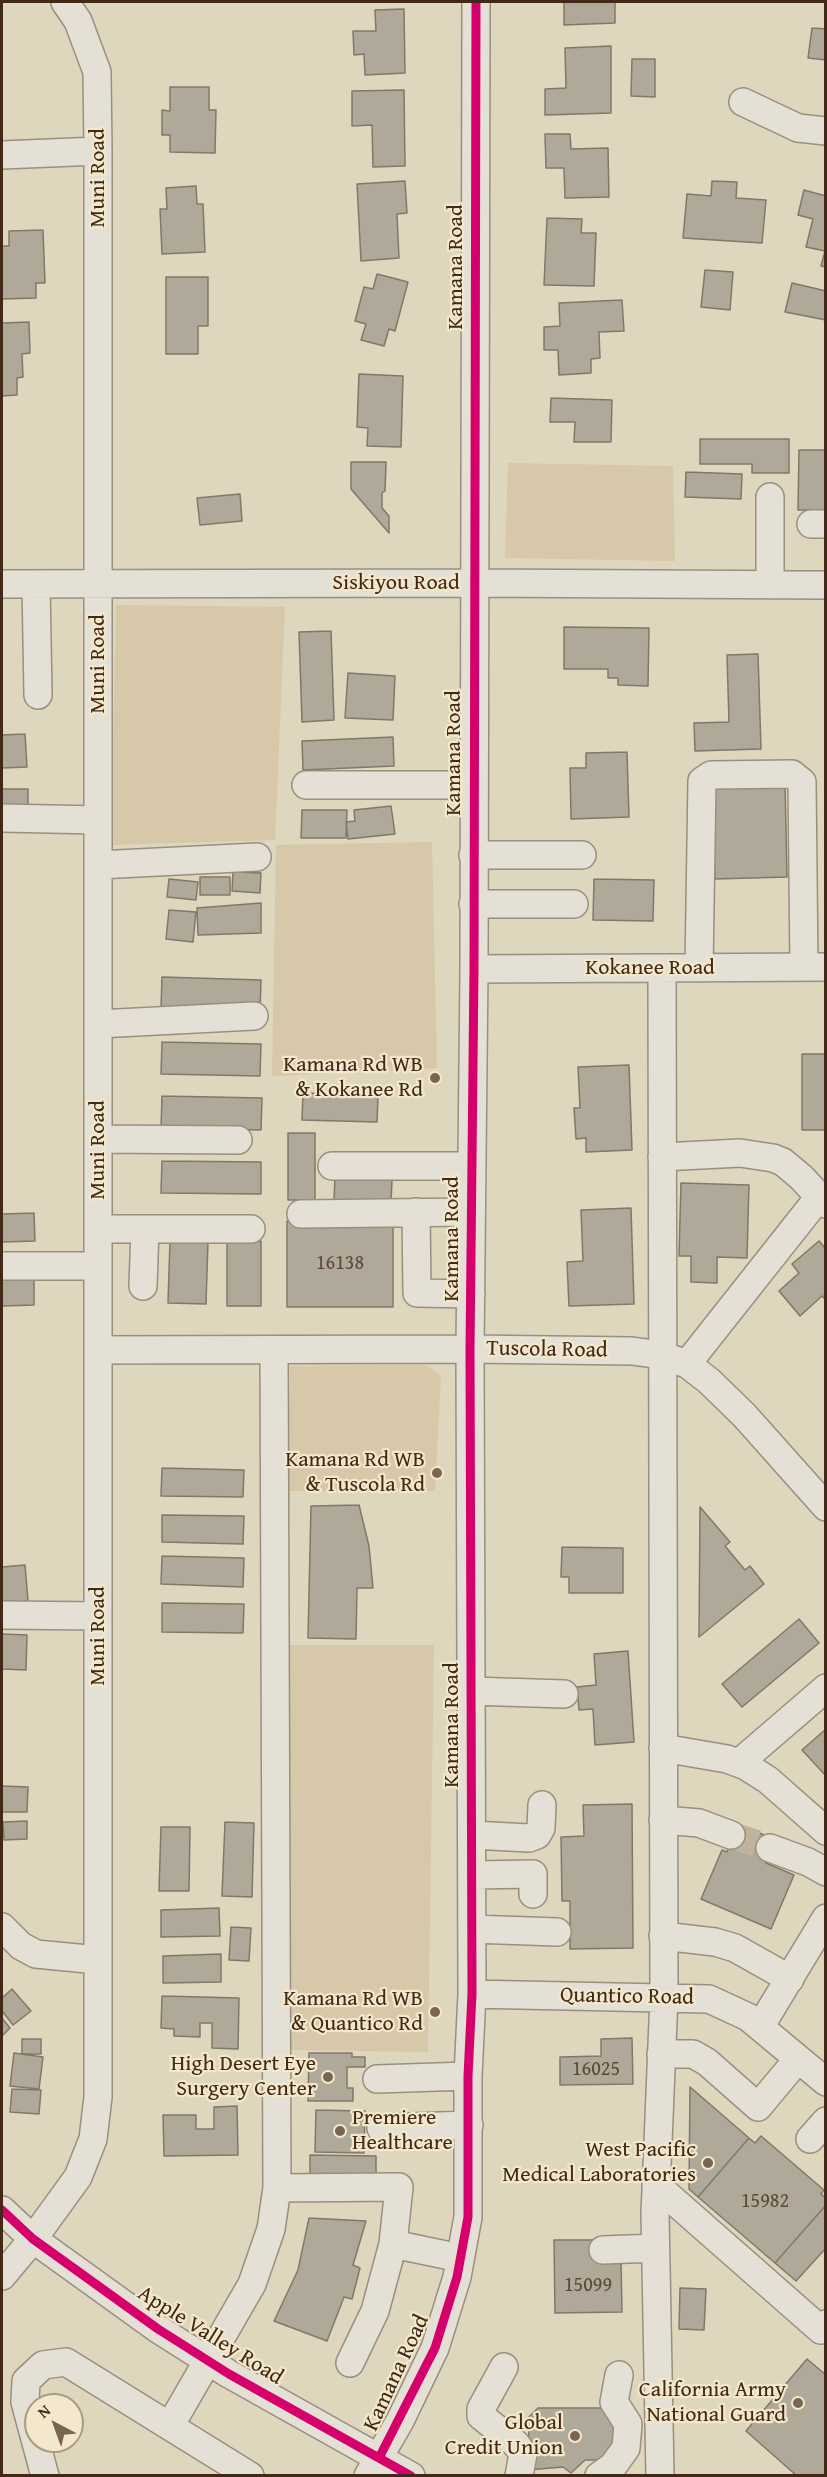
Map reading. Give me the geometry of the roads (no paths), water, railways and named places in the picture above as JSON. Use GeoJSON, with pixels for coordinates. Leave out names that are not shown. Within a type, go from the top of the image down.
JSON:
{"type":"FeatureCollection","features":[{"type":"Feature","properties":{"kind":"street","name":"Muni Road"},"geometry":{"type":"LineString","coordinates":[[2,2276],[33,2239],[78,2177],[93,2139],[98,2097],[97,72],[78,21],[65,2]]}},
{"type":"Feature","properties":{"kind":"street","name":"Kamana Road"},"geometry":{"type":"LineString","coordinates":[[373,2467],[435,2348],[457,2277],[468,2217],[468,2076],[472,1994],[470,1349],[474,969],[476,2]]}},
{"type":"Feature","properties":{"kind":"street"},"geometry":{"type":"LineString","coordinates":[[743,102],[798,128],[825,131]]}},
{"type":"Feature","properties":{"kind":"street"},"geometry":{"type":"LineString","coordinates":[[2,155],[98,151]]}},
{"type":"Feature","properties":{"kind":"street"},"geometry":{"type":"LineString","coordinates":[[770,497],[770,585]]}},
{"type":"Feature","properties":{"kind":"street","name":"Siskiyou Road"},"geometry":{"type":"LineString","coordinates":[[2,584],[474,582],[825,585]]}},
{"type":"Feature","properties":{"kind":"street"},"geometry":{"type":"LineString","coordinates":[[36,584],[38,696]]}},
{"type":"Feature","properties":{"kind":"street"},"geometry":{"type":"LineString","coordinates":[[699,968],[702,781],[711,775],[792,774],[802,782],[815,967]]}},
{"type":"Feature","properties":{"kind":"street"},"geometry":{"type":"LineString","coordinates":[[306,784],[474,785]]}},
{"type":"Feature","properties":{"kind":"street"},"geometry":{"type":"LineString","coordinates":[[2,818],[98,820]]}},
{"type":"Feature","properties":{"kind":"street"},"geometry":{"type":"LineString","coordinates":[[473,855],[582,855]]}},
{"type":"Feature","properties":{"kind":"street"},"geometry":{"type":"LineString","coordinates":[[98,865],[257,857]]}},
{"type":"Feature","properties":{"kind":"street"},"geometry":{"type":"LineString","coordinates":[[474,904],[574,904]]}},
{"type":"Feature","properties":{"kind":"street","name":"Kokanee Road"},"geometry":{"type":"LineString","coordinates":[[474,969],[815,967]]}},
{"type":"Feature","properties":{"kind":"street"},"geometry":{"type":"LineString","coordinates":[[660,2475],[656,2185],[664,1997],[662,968]]}},
{"type":"Feature","properties":{"kind":"street"},"geometry":{"type":"LineString","coordinates":[[98,1024],[254,1016]]}},
{"type":"Feature","properties":{"kind":"street"},"geometry":{"type":"LineString","coordinates":[[99,1138],[238,1140]]}},
{"type":"Feature","properties":{"kind":"street"},"geometry":{"type":"LineString","coordinates":[[662,1157],[740,1153],[773,1158],[783,1162],[802,1178],[822,1201],[687,1364]]}},
{"type":"Feature","properties":{"kind":"street"},"geometry":{"type":"LineString","coordinates":[[332,1166],[472,1166]]}},
{"type":"Feature","properties":{"kind":"street"},"geometry":{"type":"LineString","coordinates":[[416,1212],[417,1293],[471,1294]]}},
{"type":"Feature","properties":{"kind":"street"},"geometry":{"type":"LineString","coordinates":[[301,1214],[471,1212]]}},
{"type":"Feature","properties":{"kind":"street"},"geometry":{"type":"LineString","coordinates":[[98,1229],[251,1229]]}},
{"type":"Feature","properties":{"kind":"street"},"geometry":{"type":"LineString","coordinates":[[143,1286],[145,1229]]}},
{"type":"Feature","properties":{"kind":"street"},"geometry":{"type":"LineString","coordinates":[[2,1266],[98,1266]]}},
{"type":"Feature","properties":{"kind":"street","name":"Tuscola Road"},"geometry":{"type":"LineString","coordinates":[[98,1350],[470,1349],[632,1351],[661,1355],[687,1364],[709,1381],[744,1415],[825,1507]]}},
{"type":"Feature","properties":{"kind":"street"},"geometry":{"type":"LineString","coordinates":[[170,2426],[252,2284],[271,2229],[277,2188],[274,1350]]}},
{"type":"Feature","properties":{"kind":"street"},"geometry":{"type":"LineString","coordinates":[[2,1615],[98,1616]]}},
{"type":"Feature","properties":{"kind":"street"},"geometry":{"type":"LineString","coordinates":[[739,1763],[825,1688]]}},
{"type":"Feature","properties":{"kind":"street"},"geometry":{"type":"LineString","coordinates":[[471,1691],[564,1694]]}},
{"type":"Feature","properties":{"kind":"street"},"geometry":{"type":"LineString","coordinates":[[663,1748],[739,1763],[768,1780],[825,1831]]}},
{"type":"Feature","properties":{"kind":"street"},"geometry":{"type":"LineString","coordinates":[[472,1835],[529,1838],[537,1835],[541,1828],[542,1805]]}},
{"type":"Feature","properties":{"kind":"street"},"geometry":{"type":"LineString","coordinates":[[663,1820],[699,1823],[731,1835]]}},
{"type":"Feature","properties":{"kind":"street"},"geometry":{"type":"LineString","coordinates":[[770,1848],[808,1862],[825,1872]]}},
{"type":"Feature","properties":{"kind":"street"},"geometry":{"type":"LineString","coordinates":[[472,1875],[533,1875]]}},
{"type":"Feature","properties":{"kind":"street"},"geometry":{"type":"LineString","coordinates":[[760,2027],[825,1918]]}},
{"type":"Feature","properties":{"kind":"street"},"geometry":{"type":"LineString","coordinates":[[2,1927],[21,1946],[36,1954],[98,1959]]}},
{"type":"Feature","properties":{"kind":"street"},"geometry":{"type":"LineString","coordinates":[[472,1929],[557,1932]]}},
{"type":"Feature","properties":{"kind":"street"},"geometry":{"type":"LineString","coordinates":[[663,1936],[715,1942],[735,1948],[790,1979]]}},
{"type":"Feature","properties":{"kind":"street","name":"Quantico Road"},"geometry":{"type":"LineString","coordinates":[[472,1994],[664,1997],[709,2000],[748,2017],[825,2082]]}},
{"type":"Feature","properties":{"kind":"street"},"geometry":{"type":"LineString","coordinates":[[661,2054],[693,2054],[706,2062],[758,2107],[798,2059]]}},
{"type":"Feature","properties":{"kind":"street"},"geometry":{"type":"LineString","coordinates":[[377,2079],[468,2076]]}},
{"type":"Feature","properties":{"kind":"street"},"geometry":{"type":"LineString","coordinates":[[381,2128],[468,2125]]}},
{"type":"Feature","properties":{"kind":"street"},"geometry":{"type":"LineString","coordinates":[[656,2185],[821,2330],[825,2324]]}},
{"type":"Feature","properties":{"kind":"street"},"geometry":{"type":"LineString","coordinates":[[277,2188],[399,2187],[393,2244],[375,2311],[351,2364]]}},
{"type":"Feature","properties":{"kind":"street","name":"Apple Valley Road"},"geometry":{"type":"LineString","coordinates":[[2,2210],[33,2239],[158,2329],[373,2467],[411,2475]]}},
{"type":"Feature","properties":{"kind":"street"},"geometry":{"type":"LineString","coordinates":[[393,2244],[460,2258]]}},
{"type":"Feature","properties":{"kind":"street"},"geometry":{"type":"LineString","coordinates":[[603,2250],[656,2248]]}},
{"type":"Feature","properties":{"kind":"street"},"geometry":{"type":"LineString","coordinates":[[45,2475],[25,2403],[26,2381],[43,2365],[66,2362],[250,2475]]}},
{"type":"Feature","properties":{"kind":"street"},"geometry":{"type":"LineString","coordinates":[[504,2367],[481,2409],[481,2416],[516,2444],[523,2454],[519,2475]]}},
{"type":"Feature","properties":{"kind":"street"},"geometry":{"type":"LineString","coordinates":[[599,2475],[613,2466],[626,2448],[628,2424],[614,2402],[619,2375]]}},
{"type":"Feature","properties":{"kind":"tunnel"},"geometry":{"type":"LineString","coordinates":[[731,1835],[770,1848]]}},
{"type":"Feature","properties":{"kind":"place","name":"Kamana Rd WB & Kokanee Rd"},"geometry":{"type":"Point","coordinates":[435,1078]}},
{"type":"Feature","properties":{"kind":"place","name":"Kamana Rd WB & Tuscola Rd"},"geometry":{"type":"Point","coordinates":[437,1473]}},
{"type":"Feature","properties":{"kind":"place","name":"Kamana Rd WB & Quantico Rd"},"geometry":{"type":"Point","coordinates":[435,2012]}},
{"type":"Feature","properties":{"kind":"place","name":"High Desert Eye Surgery Center"},"geometry":{"type":"Point","coordinates":[328,2077]}},
{"type":"Feature","properties":{"kind":"place","name":"Premiere Healthcare"},"geometry":{"type":"Point","coordinates":[340,2131]}},
{"type":"Feature","properties":{"kind":"place","name":"West Pacific Medical Laboratories"},"geometry":{"type":"Point","coordinates":[708,2163]}},
{"type":"Feature","properties":{"kind":"place","name":"California Army National Guard"},"geometry":{"type":"Point","coordinates":[798,2403]}},
{"type":"Feature","properties":{"kind":"place","name":"Global Credit Union"},"geometry":{"type":"Point","coordinates":[575,2436]}}]}
